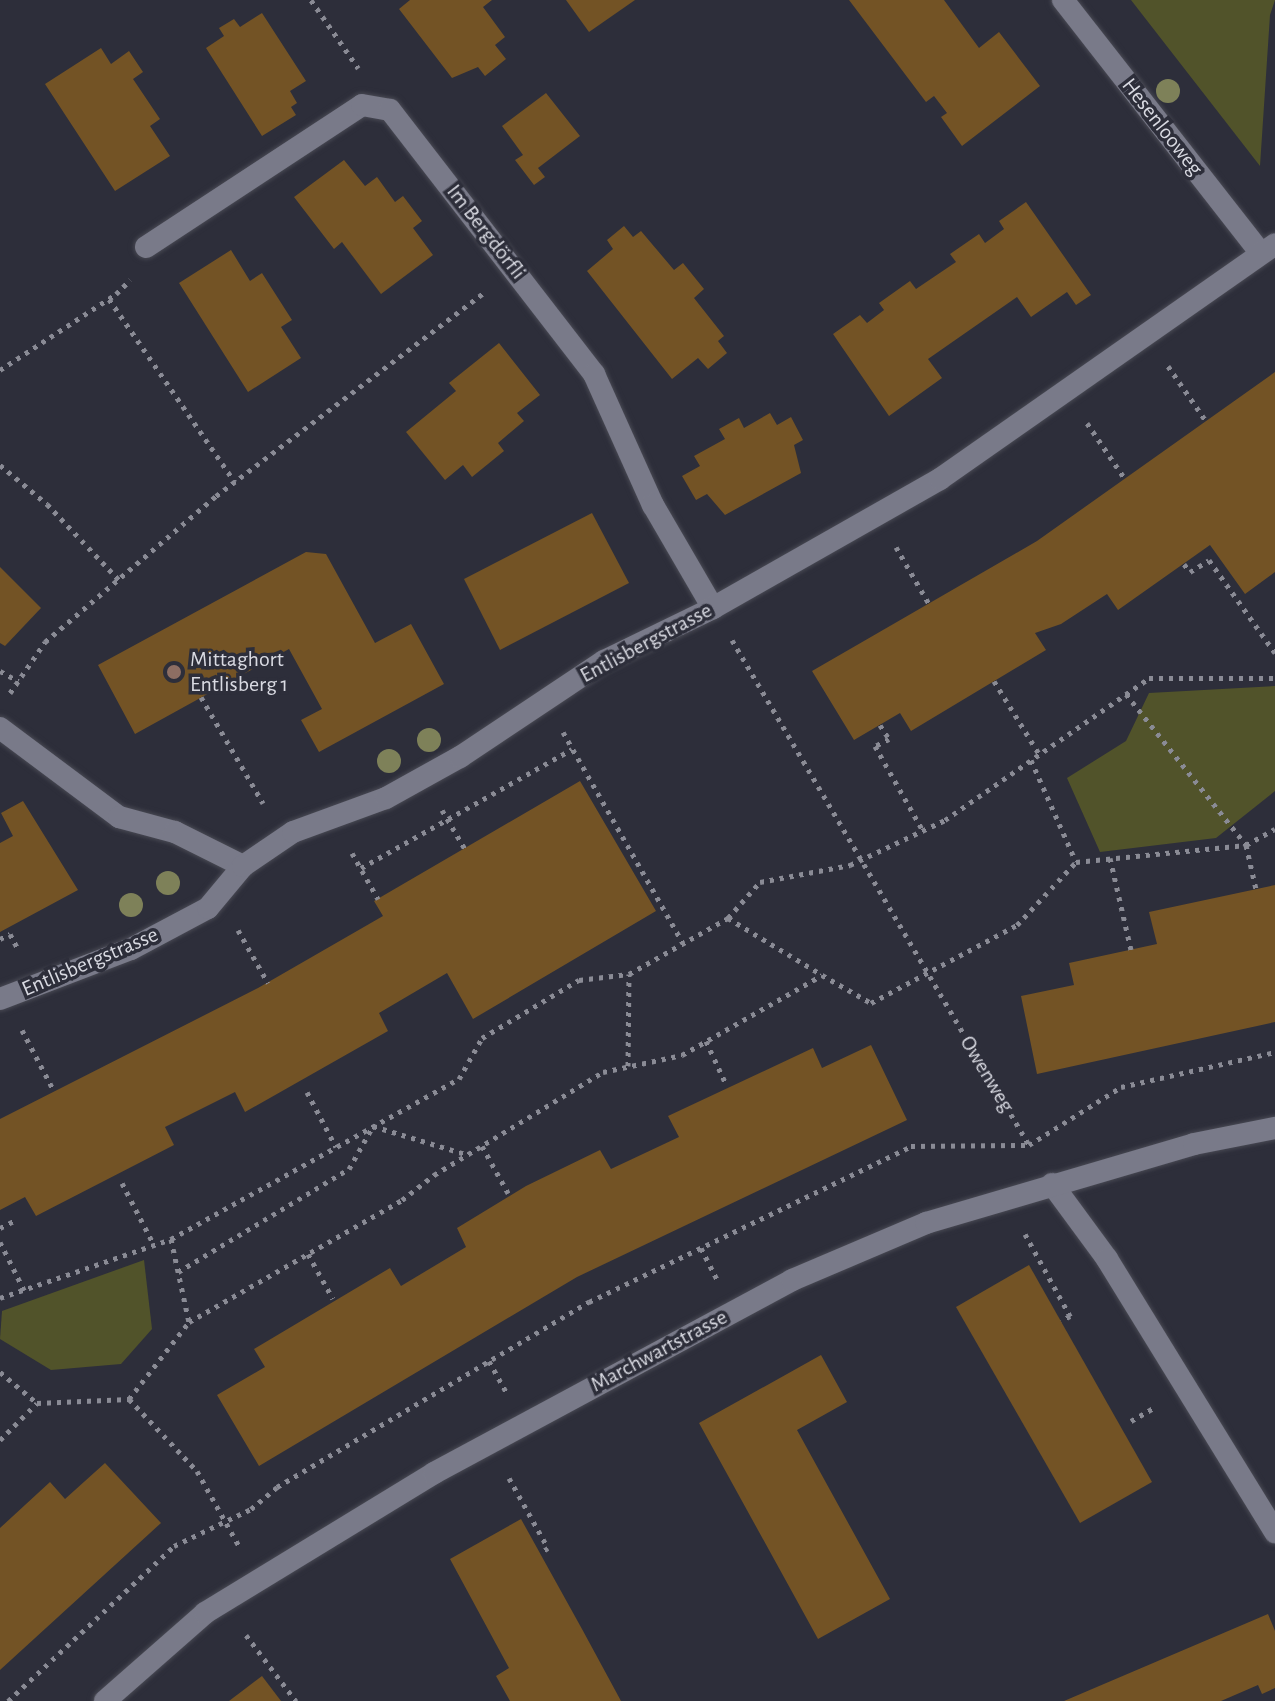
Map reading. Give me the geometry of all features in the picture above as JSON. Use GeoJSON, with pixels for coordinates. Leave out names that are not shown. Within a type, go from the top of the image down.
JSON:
{"type":"FeatureCollection","features":[{"type":"Feature","properties":{"kind":"street","name":"Hesenlooweg"},"geometry":{"type":"LineString","coordinates":[[1063,0],[1268,249]]}},
{"type":"Feature","properties":{"kind":"street"},"geometry":{"type":"LineString","coordinates":[[146,247],[362,105],[390,110]]}},
{"type":"Feature","properties":{"kind":"street","name":"Im Bergdörfli"},"geometry":{"type":"LineString","coordinates":[[390,110],[516,269],[594,374],[653,505],[713,608]]}},
{"type":"Feature","properties":{"kind":"street","name":"Entlisbergstrasse"},"geometry":{"type":"LineString","coordinates":[[2,998],[131,949],[208,908],[243,866],[300,828],[411,784],[660,630],[713,608],[940,479],[1268,249]]}},
{"type":"Feature","properties":{"kind":"street"},"geometry":{"type":"LineString","coordinates":[[0,728],[119,817],[175,832],[243,866]]}},
{"type":"Feature","properties":{"kind":"street","name":"Marchwartstrasse"},"geometry":{"type":"LineString","coordinates":[[105,1701],[205,1613],[434,1473],[792,1280],[926,1223],[1194,1144],[1275,1128]]}},
{"type":"Feature","properties":{"kind":"street"},"geometry":{"type":"LineString","coordinates":[[1052,1184],[1107,1259],[1275,1532]]}},
{"type":"Feature","properties":{"kind":"path"},"geometry":{"type":"LineString","coordinates":[[311,0],[390,110]]}},
{"type":"Feature","properties":{"kind":"path"},"geometry":{"type":"LineString","coordinates":[[0,370],[109,299],[130,280],[146,247]]}},
{"type":"Feature","properties":{"kind":"path"},"geometry":{"type":"LineString","coordinates":[[0,706],[45,642],[235,482],[516,269]]}},
{"type":"Feature","properties":{"kind":"path"},"geometry":{"type":"LineString","coordinates":[[109,299],[235,482]]}},
{"type":"Feature","properties":{"kind":"path"},"geometry":{"type":"LineString","coordinates":[[1147,335],[1206,421]]}},
{"type":"Feature","properties":{"kind":"path"},"geometry":{"type":"LineString","coordinates":[[1066,393],[1125,479]]}},
{"type":"Feature","properties":{"kind":"path"},"geometry":{"type":"LineString","coordinates":[[0,465],[47,504],[119,580]]}},
{"type":"Feature","properties":{"kind":"path"},"geometry":{"type":"LineString","coordinates":[[877,515],[929,604]]}},
{"type":"Feature","properties":{"kind":"path"},"geometry":{"type":"LineString","coordinates":[[1184,564],[1190,572],[1209,560],[1275,653]]}},
{"type":"Feature","properties":{"kind":"path","name":"Owenweg"},"geometry":{"type":"LineString","coordinates":[[713,608],[1052,1184]]}},
{"type":"Feature","properties":{"kind":"path"},"geometry":{"type":"LineString","coordinates":[[0,671],[18,681]]}},
{"type":"Feature","properties":{"kind":"path"},"geometry":{"type":"LineString","coordinates":[[0,1298],[171,1239],[459,1079],[482,1038],[579,980],[629,974],[728,918],[760,882],[861,860],[923,831],[1149,678],[1275,678]]}},
{"type":"Feature","properties":{"kind":"path"},"geometry":{"type":"LineString","coordinates":[[994,681],[1039,754]]}},
{"type":"Feature","properties":{"kind":"path"},"geometry":{"type":"LineString","coordinates":[[1126,694],[1246,845],[1256,889]]}},
{"type":"Feature","properties":{"kind":"path"},"geometry":{"type":"LineString","coordinates":[[201,697],[247,777]]}},
{"type":"Feature","properties":{"kind":"path"},"geometry":{"type":"LineString","coordinates":[[544,700],[683,943]]}},
{"type":"Feature","properties":{"kind":"path"},"geometry":{"type":"LineString","coordinates":[[880,725],[889,739],[875,746],[923,831]]}},
{"type":"Feature","properties":{"kind":"path"},"geometry":{"type":"LineString","coordinates":[[361,868],[572,749]]}},
{"type":"Feature","properties":{"kind":"path"},"geometry":{"type":"LineString","coordinates":[[1031,760],[1076,862]]}},
{"type":"Feature","properties":{"kind":"path"},"geometry":{"type":"LineString","coordinates":[[331,818],[378,899]]}},
{"type":"Feature","properties":{"kind":"path"},"geometry":{"type":"LineString","coordinates":[[728,918],[871,1003],[1017,925],[1076,862],[1246,845],[1275,829]]}},
{"type":"Feature","properties":{"kind":"path"},"geometry":{"type":"LineString","coordinates":[[1110,858],[1131,950]]}},
{"type":"Feature","properties":{"kind":"path"},"geometry":{"type":"LineString","coordinates":[[218,894],[268,983]]}},
{"type":"Feature","properties":{"kind":"path"},"geometry":{"type":"LineString","coordinates":[[0,939],[10,934],[18,949]]}},
{"type":"Feature","properties":{"kind":"path"},"geometry":{"type":"LineString","coordinates":[[628,1066],[629,974]]}},
{"type":"Feature","properties":{"kind":"path"},"geometry":{"type":"LineString","coordinates":[[129,1399],[189,1322],[402,1200],[466,1155],[603,1072],[682,1055],[822,975]]}},
{"type":"Feature","properties":{"kind":"path"},"geometry":{"type":"LineString","coordinates":[[2,998],[54,1091]]}},
{"type":"Feature","properties":{"kind":"path"},"geometry":{"type":"LineString","coordinates":[[706,1041],[726,1084]]}},
{"type":"Feature","properties":{"kind":"path"},"geometry":{"type":"LineString","coordinates":[[8,1701],[174,1546],[225,1521],[589,1302],[911,1146],[1029,1145],[1121,1087],[1275,1052]]}},
{"type":"Feature","properties":{"kind":"path"},"geometry":{"type":"LineString","coordinates":[[307,1092],[336,1147]]}},
{"type":"Feature","properties":{"kind":"path"},"geometry":{"type":"LineString","coordinates":[[373,1126],[466,1155]]}},
{"type":"Feature","properties":{"kind":"path"},"geometry":{"type":"LineString","coordinates":[[178,1272],[349,1169],[373,1126]]}},
{"type":"Feature","properties":{"kind":"path"},"geometry":{"type":"LineString","coordinates":[[482,1146],[508,1193]]}},
{"type":"Feature","properties":{"kind":"path"},"geometry":{"type":"LineString","coordinates":[[122,1183],[154,1245]]}},
{"type":"Feature","properties":{"kind":"path"},"geometry":{"type":"LineString","coordinates":[[0,1228],[14,1221]]}},
{"type":"Feature","properties":{"kind":"path"},"geometry":{"type":"LineString","coordinates":[[1021,1226],[1070,1316],[1061,1321]]}},
{"type":"Feature","properties":{"kind":"path"},"geometry":{"type":"LineString","coordinates":[[171,1239],[189,1322]]}},
{"type":"Feature","properties":{"kind":"path"},"geometry":{"type":"LineString","coordinates":[[0,1242],[24,1290]]}},
{"type":"Feature","properties":{"kind":"path"},"geometry":{"type":"LineString","coordinates":[[308,1254],[333,1299]]}},
{"type":"Feature","properties":{"kind":"path"},"geometry":{"type":"LineString","coordinates":[[0,1372],[37,1403],[129,1399],[197,1471],[259,1580]]}},
{"type":"Feature","properties":{"kind":"path"},"geometry":{"type":"LineString","coordinates":[[0,1440],[37,1403]]}},
{"type":"Feature","properties":{"kind":"path"},"geometry":{"type":"LineString","coordinates":[[1131,1421],[1160,1404]]}},
{"type":"Feature","properties":{"kind":"path"},"geometry":{"type":"LineString","coordinates":[[509,1477],[548,1548],[540,1553]]}},
{"type":"Feature","properties":{"kind":"path"},"geometry":{"type":"LineString","coordinates":[[246,1635],[296,1701]]}},
{"type":"Feature","properties":{"kind":"green space"},"geometry":{"type":"Polygon","coordinates":[[[1131,0],[1275,0],[1270,15],[1260,166],[1131,0]]]}},
{"type":"Feature","properties":{"kind":"green space"},"geometry":{"type":"Polygon","coordinates":[[[1275,686],[1275,791],[1216,838],[1100,852],[1067,778],[1126,741],[1149,693],[1275,686]]]}},
{"type":"Feature","properties":{"kind":"green space"},"geometry":{"type":"Polygon","coordinates":[[[144,1260],[152,1329],[121,1364],[51,1370],[0,1339],[2,1311],[144,1260]]]}},
{"type":"Feature","properties":{"kind":"building"},"geometry":{"type":"Polygon","coordinates":[[[410,0],[492,0],[483,7],[505,37],[495,45],[506,59],[485,76],[478,67],[452,78],[399,9],[410,0]]]}},
{"type":"Feature","properties":{"kind":"building"},"geometry":{"type":"Polygon","coordinates":[[[566,0],[635,0],[589,32],[566,0]]]}},
{"type":"Feature","properties":{"kind":"building"},"geometry":{"type":"Polygon","coordinates":[[[849,0],[944,0],[979,48],[999,32],[1040,86],[962,146],[941,117],[947,113],[934,96],[926,102],[849,0]]]}},
{"type":"Feature","properties":{"kind":"building"},"geometry":{"type":"Polygon","coordinates":[[[262,13],[306,81],[290,91],[297,103],[291,107],[296,115],[262,136],[206,48],[224,36],[219,28],[234,19],[240,27],[262,13]]]}},
{"type":"Feature","properties":{"kind":"building"},"geometry":{"type":"Polygon","coordinates":[[[101,48],[111,64],[129,51],[143,72],[133,79],[160,119],[150,126],[170,156],[115,191],[45,84],[101,48]]]}},
{"type":"Feature","properties":{"kind":"building"},"geometry":{"type":"Polygon","coordinates":[[[546,93],[580,136],[538,168],[545,177],[534,185],[515,160],[523,155],[502,126],[546,93]]]}},
{"type":"Feature","properties":{"kind":"building"},"geometry":{"type":"Polygon","coordinates":[[[344,160],[365,186],[377,177],[395,202],[403,196],[422,221],[413,228],[433,255],[381,294],[342,242],[334,249],[294,197],[344,160]]]}},
{"type":"Feature","properties":{"kind":"building"},"geometry":{"type":"Polygon","coordinates":[[[1026,202],[1091,295],[1076,305],[1067,292],[1031,317],[1017,297],[928,359],[942,378],[889,416],[833,334],[860,315],[867,323],[884,310],[879,303],[910,281],[916,289],[956,262],[950,254],[979,234],[985,243],[1004,229],[999,221],[1026,202]]]}},
{"type":"Feature","properties":{"kind":"building"},"geometry":{"type":"Polygon","coordinates":[[[624,226],[633,237],[641,231],[674,270],[683,263],[704,289],[694,298],[724,336],[718,341],[727,353],[708,369],[698,358],[672,379],[587,271],[613,249],[607,240],[624,226]]]}},
{"type":"Feature","properties":{"kind":"building"},"geometry":{"type":"Polygon","coordinates":[[[231,250],[250,281],[262,273],[292,320],[281,327],[301,358],[248,392],[179,283],[231,250]]]}},
{"type":"Feature","properties":{"kind":"building"},"geometry":{"type":"Polygon","coordinates":[[[499,343],[540,395],[517,413],[524,421],[498,443],[504,451],[472,477],[463,465],[445,480],[406,432],[456,391],[449,383],[499,343]]]}},
{"type":"Feature","properties":{"kind":"building"},"geometry":{"type":"Polygon","coordinates":[[[1275,372],[1275,572],[1245,594],[1210,545],[1118,610],[1107,594],[1061,624],[1035,633],[1046,650],[911,731],[900,713],[854,740],[812,671],[1037,541],[1275,372]]]}},
{"type":"Feature","properties":{"kind":"building"},"geometry":{"type":"Polygon","coordinates":[[[770,413],[777,425],[791,417],[803,440],[794,445],[801,473],[725,515],[707,494],[696,500],[682,476],[700,466],[694,456],[725,439],[719,429],[739,418],[744,428],[770,413]]]}},
{"type":"Feature","properties":{"kind":"building"},"geometry":{"type":"Polygon","coordinates":[[[592,513],[629,583],[500,650],[464,579],[592,513]]]}},
{"type":"Feature","properties":{"kind":"building"},"geometry":{"type":"Polygon","coordinates":[[[306,552],[326,554],[375,643],[411,624],[444,684],[319,752],[301,720],[322,709],[289,649],[135,734],[98,665],[306,552]]]}},
{"type":"Feature","properties":{"kind":"building"},"geometry":{"type":"Polygon","coordinates":[[[0,567],[41,608],[5,646],[0,643],[0,567]]]}},
{"type":"Feature","properties":{"kind":"building"},"geometry":{"type":"Polygon","coordinates":[[[580,781],[656,911],[473,1019],[447,973],[379,1013],[388,1031],[245,1112],[235,1092],[165,1127],[174,1145],[36,1216],[25,1197],[0,1210],[0,1119],[258,988],[383,916],[374,901],[580,781]]]}},
{"type":"Feature","properties":{"kind":"building"},"geometry":{"type":"Polygon","coordinates":[[[23,801],[78,890],[0,932],[0,843],[13,836],[1,813],[23,801]]]}},
{"type":"Feature","properties":{"kind":"building"},"geometry":{"type":"Polygon","coordinates":[[[1275,885],[1275,1022],[1037,1074],[1021,996],[1074,985],[1069,963],[1157,944],[1149,912],[1275,885]]]}},
{"type":"Feature","properties":{"kind":"building"},"geometry":{"type":"Polygon","coordinates":[[[871,1045],[907,1120],[577,1277],[259,1466],[217,1395],[265,1367],[254,1349],[390,1268],[401,1286],[466,1247],[457,1228],[526,1186],[600,1150],[611,1169],[679,1137],[668,1116],[813,1048],[822,1068],[871,1045]]]}},
{"type":"Feature","properties":{"kind":"building"},"geometry":{"type":"Polygon","coordinates":[[[1029,1265],[1152,1482],[1080,1523],[956,1307],[1029,1265]]]}},
{"type":"Feature","properties":{"kind":"building"},"geometry":{"type":"Polygon","coordinates":[[[821,1355],[847,1402],[797,1430],[890,1599],[818,1639],[699,1423],[821,1355]]]}},
{"type":"Feature","properties":{"kind":"building"},"geometry":{"type":"Polygon","coordinates":[[[105,1463],[161,1523],[0,1670],[0,1528],[50,1482],[65,1499],[105,1463]]]}},
{"type":"Feature","properties":{"kind":"building"},"geometry":{"type":"Polygon","coordinates":[[[521,1519],[621,1701],[510,1701],[496,1676],[509,1668],[450,1559],[521,1519]]]}},
{"type":"Feature","properties":{"kind":"building"},"geometry":{"type":"Polygon","coordinates":[[[1268,1614],[1275,1631],[1275,1688],[1262,1694],[1258,1685],[1221,1701],[1064,1701],[1268,1614]]]}},
{"type":"Feature","properties":{"kind":"building"},"geometry":{"type":"Polygon","coordinates":[[[262,1676],[281,1701],[229,1701],[262,1676]]]}},
{"type":"Feature","properties":{"kind":"place","name":"Mittaghort Entlisberg 1"},"geometry":{"type":"Point","coordinates":[174,672]}}]}
